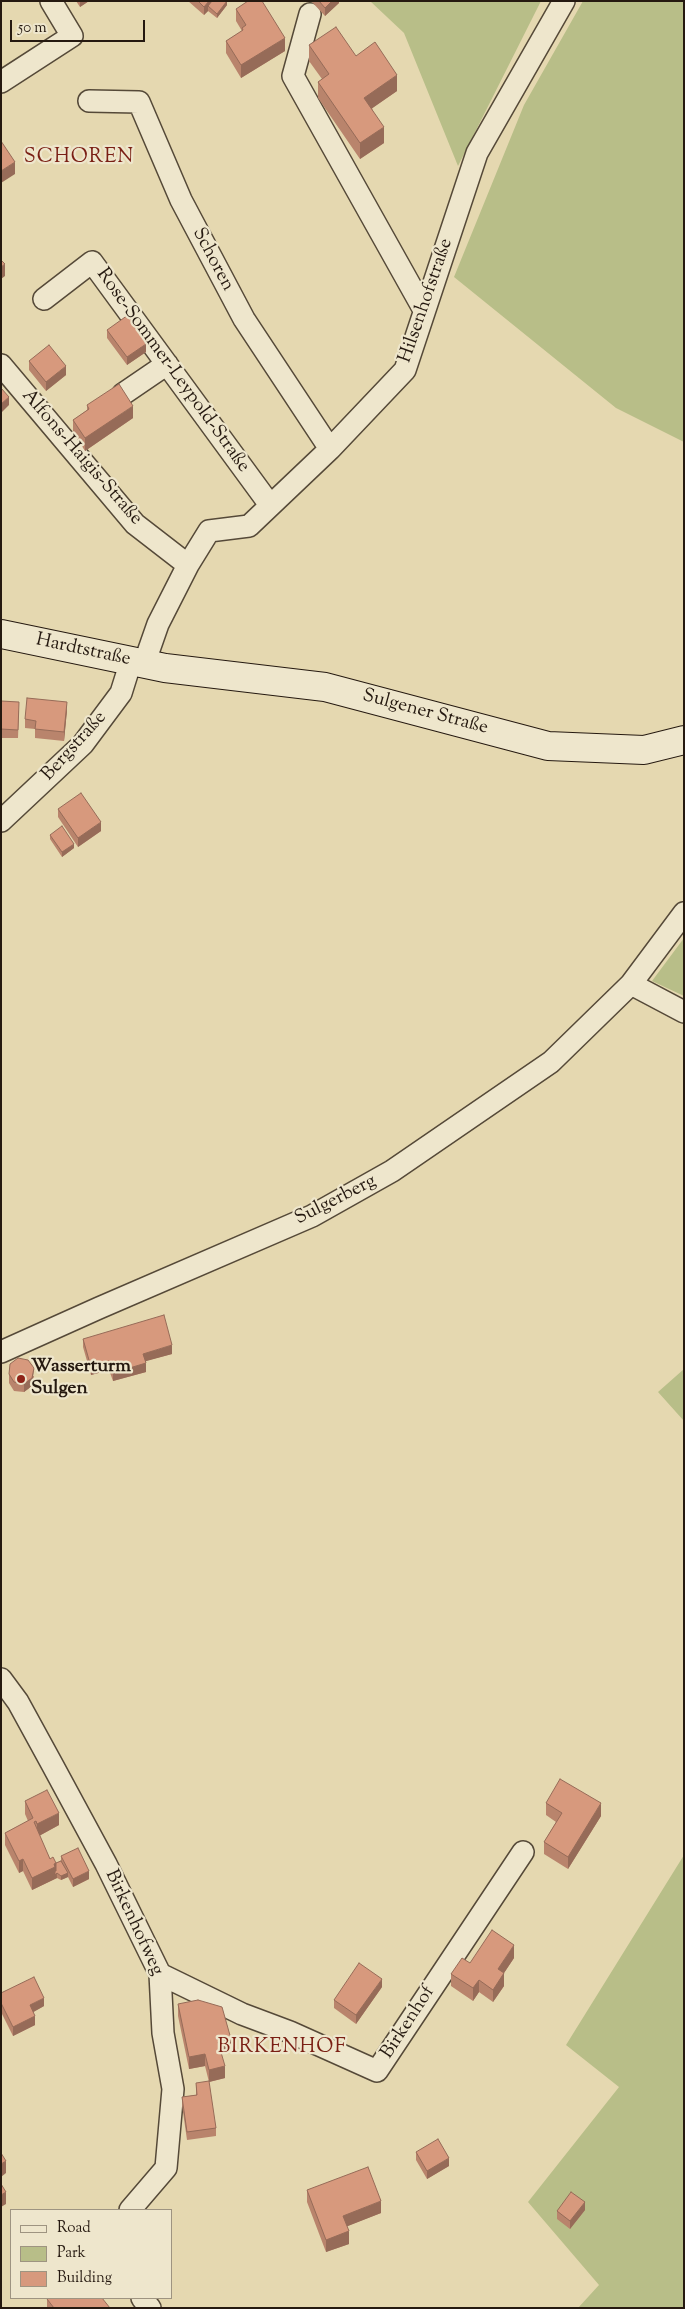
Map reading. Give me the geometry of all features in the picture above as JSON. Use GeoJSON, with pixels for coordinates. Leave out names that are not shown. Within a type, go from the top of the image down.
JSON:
{"type":"FeatureCollection","features":[{"type":"Feature","properties":{"kind":"main road","name":"Hardtstraße"},"geometry":{"type":"LineString","coordinates":[[1,634],[147,664]]}},
{"type":"Feature","properties":{"kind":"main road","name":"Sulgener Straße"},"geometry":{"type":"LineString","coordinates":[[147,664],[325,687],[548,746],[644,750],[684,740]]}},
{"type":"Feature","properties":{"kind":"street"},"geometry":{"type":"LineString","coordinates":[[1,82],[72,36],[51,1]]}},
{"type":"Feature","properties":{"kind":"street","name":"Hilsenhofstraße"},"geometry":{"type":"LineString","coordinates":[[147,664],[158,624],[188,565],[209,531],[250,526],[330,449],[405,370],[477,154],[564,1]]}},
{"type":"Feature","properties":{"kind":"street"},"geometry":{"type":"LineString","coordinates":[[310,14],[293,76],[424,310]]}},
{"type":"Feature","properties":{"kind":"street","name":"Schoren"},"geometry":{"type":"LineString","coordinates":[[89,101],[139,102],[181,200],[244,319],[330,449]]}},
{"type":"Feature","properties":{"kind":"street","name":"Rose-Sommer-Leypold-Straße"},"geometry":{"type":"LineString","coordinates":[[44,299],[92,262],[270,505]]}},
{"type":"Feature","properties":{"kind":"street"},"geometry":{"type":"LineString","coordinates":[[123,394],[167,364]]}},
{"type":"Feature","properties":{"kind":"street","name":"Alfons-Haigis-Straße"},"geometry":{"type":"LineString","coordinates":[[1,365],[134,524],[188,565]]}},
{"type":"Feature","properties":{"kind":"street","name":"Bergstraße"},"geometry":{"type":"LineString","coordinates":[[1,821],[82,744],[121,693],[147,664]]}},
{"type":"Feature","properties":{"kind":"street","name":"Sulgerberg"},"geometry":{"type":"LineString","coordinates":[[1,1352],[312,1216],[392,1172],[551,1062],[632,984],[684,913]]}},
{"type":"Feature","properties":{"kind":"street"},"geometry":{"type":"LineString","coordinates":[[632,984],[684,1012]]}},
{"type":"Feature","properties":{"kind":"street","name":"Birkenhofweg"},"geometry":{"type":"LineString","coordinates":[[1,1679],[18,1702],[49,1758],[106,1864],[160,1974],[163,2033],[173,2089],[166,2168],[131,2209]]}},
{"type":"Feature","properties":{"kind":"street","name":"Birkenhof"},"geometry":{"type":"LineString","coordinates":[[160,1974],[242,2014],[290,2032],[377,2071],[523,1852]]}},
{"type":"Feature","properties":{"kind":"green space"},"geometry":{"type":"Polygon","coordinates":[[[370,1],[541,1],[458,166],[404,33],[370,1]]]}},
{"type":"Feature","properties":{"kind":"green space"},"geometry":{"type":"Polygon","coordinates":[[[583,1],[684,1],[684,442],[616,408],[454,277],[524,105],[583,1]]]}},
{"type":"Feature","properties":{"kind":"green space"},"geometry":{"type":"Polygon","coordinates":[[[684,938],[684,996],[652,981],[684,938]]]}},
{"type":"Feature","properties":{"kind":"green space"},"geometry":{"type":"Polygon","coordinates":[[[684,1369],[684,1421],[658,1392],[684,1369]]]}},
{"type":"Feature","properties":{"kind":"green space"},"geometry":{"type":"Polygon","coordinates":[[[684,1855],[684,2308],[578,2308],[599,2285],[528,2202],[619,2087],[566,2045],[684,1855]]]}},
{"type":"Feature","properties":{"kind":"building"},"geometry":{"type":"Polygon","coordinates":[[[198,1],[209,1],[204,7],[198,1]]]}},
{"type":"Feature","properties":{"kind":"building"},"geometry":{"type":"Polygon","coordinates":[[[212,1],[227,1],[217,14],[208,6],[212,1]]]}},
{"type":"Feature","properties":{"kind":"building"},"geometry":{"type":"Polygon","coordinates":[[[248,1],[262,1],[285,38],[241,65],[226,41],[243,30],[242,28],[246,25],[236,9],[248,1]]]}},
{"type":"Feature","properties":{"kind":"building"},"geometry":{"type":"Polygon","coordinates":[[[319,1],[332,1],[325,8],[319,1]]]}},
{"type":"Feature","properties":{"kind":"building"},"geometry":{"type":"Polygon","coordinates":[[[336,27],[356,56],[375,42],[397,75],[364,98],[384,127],[360,143],[318,82],[329,74],[309,45],[336,27]]]}},
{"type":"Feature","properties":{"kind":"building"},"geometry":{"type":"Polygon","coordinates":[[[1,141],[15,162],[1,171],[1,141]]]}},
{"type":"Feature","properties":{"kind":"building"},"geometry":{"type":"Polygon","coordinates":[[[128,315],[146,344],[127,357],[107,330],[128,315]]]}},
{"type":"Feature","properties":{"kind":"building"},"geometry":{"type":"Polygon","coordinates":[[[49,345],[66,366],[46,382],[29,361],[49,345]]]}},
{"type":"Feature","properties":{"kind":"building"},"geometry":{"type":"Polygon","coordinates":[[[119,384],[133,406],[85,438],[73,420],[89,409],[87,405],[119,384]]]}},
{"type":"Feature","properties":{"kind":"building"},"geometry":{"type":"Polygon","coordinates":[[[1,388],[9,397],[1,404],[1,388]]]}},
{"type":"Feature","properties":{"kind":"building"},"geometry":{"type":"Polygon","coordinates":[[[27,698],[67,702],[64,732],[35,729],[36,721],[25,719],[27,698]]]}},
{"type":"Feature","properties":{"kind":"building"},"geometry":{"type":"Polygon","coordinates":[[[1,701],[19,702],[18,730],[1,729],[1,701]]]}},
{"type":"Feature","properties":{"kind":"building"},"geometry":{"type":"Polygon","coordinates":[[[81,793],[101,822],[78,838],[58,809],[81,793]]]}},
{"type":"Feature","properties":{"kind":"building"},"geometry":{"type":"Polygon","coordinates":[[[62,826],[74,844],[62,852],[50,835],[62,826]]]}},
{"type":"Feature","properties":{"kind":"building"},"geometry":{"type":"Polygon","coordinates":[[[164,1315],[172,1345],[143,1354],[146,1363],[113,1373],[109,1361],[91,1367],[83,1339],[164,1315]]]}},
{"type":"Feature","properties":{"kind":"building"},"geometry":{"type":"Polygon","coordinates":[[[18,1358],[28,1360],[34,1368],[32,1378],[24,1384],[14,1382],[9,1374],[10,1364],[18,1358]]]}},
{"type":"Feature","properties":{"kind":"building"},"geometry":{"type":"Polygon","coordinates":[[[560,1779],[601,1803],[568,1857],[544,1842],[562,1813],[546,1803],[560,1779]]]}},
{"type":"Feature","properties":{"kind":"building"},"geometry":{"type":"Polygon","coordinates":[[[47,1790],[59,1813],[37,1824],[36,1821],[34,1822],[50,1859],[53,1857],[56,1863],[54,1864],[55,1867],[32,1878],[23,1859],[19,1861],[5,1833],[33,1818],[25,1801],[47,1790]]]}},
{"type":"Feature","properties":{"kind":"building"},"geometry":{"type":"Polygon","coordinates":[[[78,1848],[89,1871],[73,1879],[61,1856],[78,1848]]]}},
{"type":"Feature","properties":{"kind":"building"},"geometry":{"type":"Polygon","coordinates":[[[61,1861],[68,1873],[61,1876],[57,1873],[55,1875],[56,1863],[61,1861]]]}},
{"type":"Feature","properties":{"kind":"building"},"geometry":{"type":"Polygon","coordinates":[[[492,1930],[514,1945],[498,1969],[504,1973],[493,1990],[479,1980],[473,1988],[451,1974],[462,1958],[470,1963],[492,1930]]]}},
{"type":"Feature","properties":{"kind":"building"},"geometry":{"type":"Polygon","coordinates":[[[359,1963],[382,1979],[356,2015],[334,2000],[359,1963]]]}},
{"type":"Feature","properties":{"kind":"building"},"geometry":{"type":"Polygon","coordinates":[[[34,1977],[44,1998],[30,2005],[35,2016],[13,2027],[1,2003],[1,1993],[34,1977]]]}},
{"type":"Feature","properties":{"kind":"building"},"geometry":{"type":"Polygon","coordinates":[[[198,2000],[222,2007],[231,2039],[218,2042],[225,2066],[209,2070],[205,2054],[189,2057],[178,2004],[198,2000]]]}},
{"type":"Feature","properties":{"kind":"building"},"geometry":{"type":"Polygon","coordinates":[[[209,2081],[216,2128],[187,2132],[182,2097],[197,2095],[196,2083],[209,2081]]]}},
{"type":"Feature","properties":{"kind":"building"},"geometry":{"type":"Polygon","coordinates":[[[438,2139],[449,2158],[427,2171],[416,2152],[438,2139]]]}},
{"type":"Feature","properties":{"kind":"building"},"geometry":{"type":"Polygon","coordinates":[[[1,2153],[6,2161],[1,2164],[1,2153]]]}},
{"type":"Feature","properties":{"kind":"building"},"geometry":{"type":"Polygon","coordinates":[[[368,2167],[381,2201],[343,2216],[349,2231],[326,2240],[307,2190],[368,2167]]]}},
{"type":"Feature","properties":{"kind":"building"},"geometry":{"type":"Polygon","coordinates":[[[1,2184],[6,2192],[1,2195],[1,2184]]]}},
{"type":"Feature","properties":{"kind":"building"},"geometry":{"type":"Polygon","coordinates":[[[571,2192],[585,2202],[570,2221],[557,2211],[571,2192]]]}},
{"type":"Feature","properties":{"kind":"building"},"geometry":{"type":"Polygon","coordinates":[[[47,2299],[103,2299],[110,2308],[54,2308],[47,2299]]]}},
{"type":"Feature","properties":{"kind":"place","name":"Wasserturm Sulgen"},"geometry":{"type":"Point","coordinates":[21,1379]}},
{"type":"Feature","properties":{"kind":"district","name":"SCHOREN"},"geometry":{"type":"Point","coordinates":[79,159]}},
{"type":"Feature","properties":{"kind":"district","name":"BIRKENHOF"},"geometry":{"type":"Point","coordinates":[282,2049]}}]}
